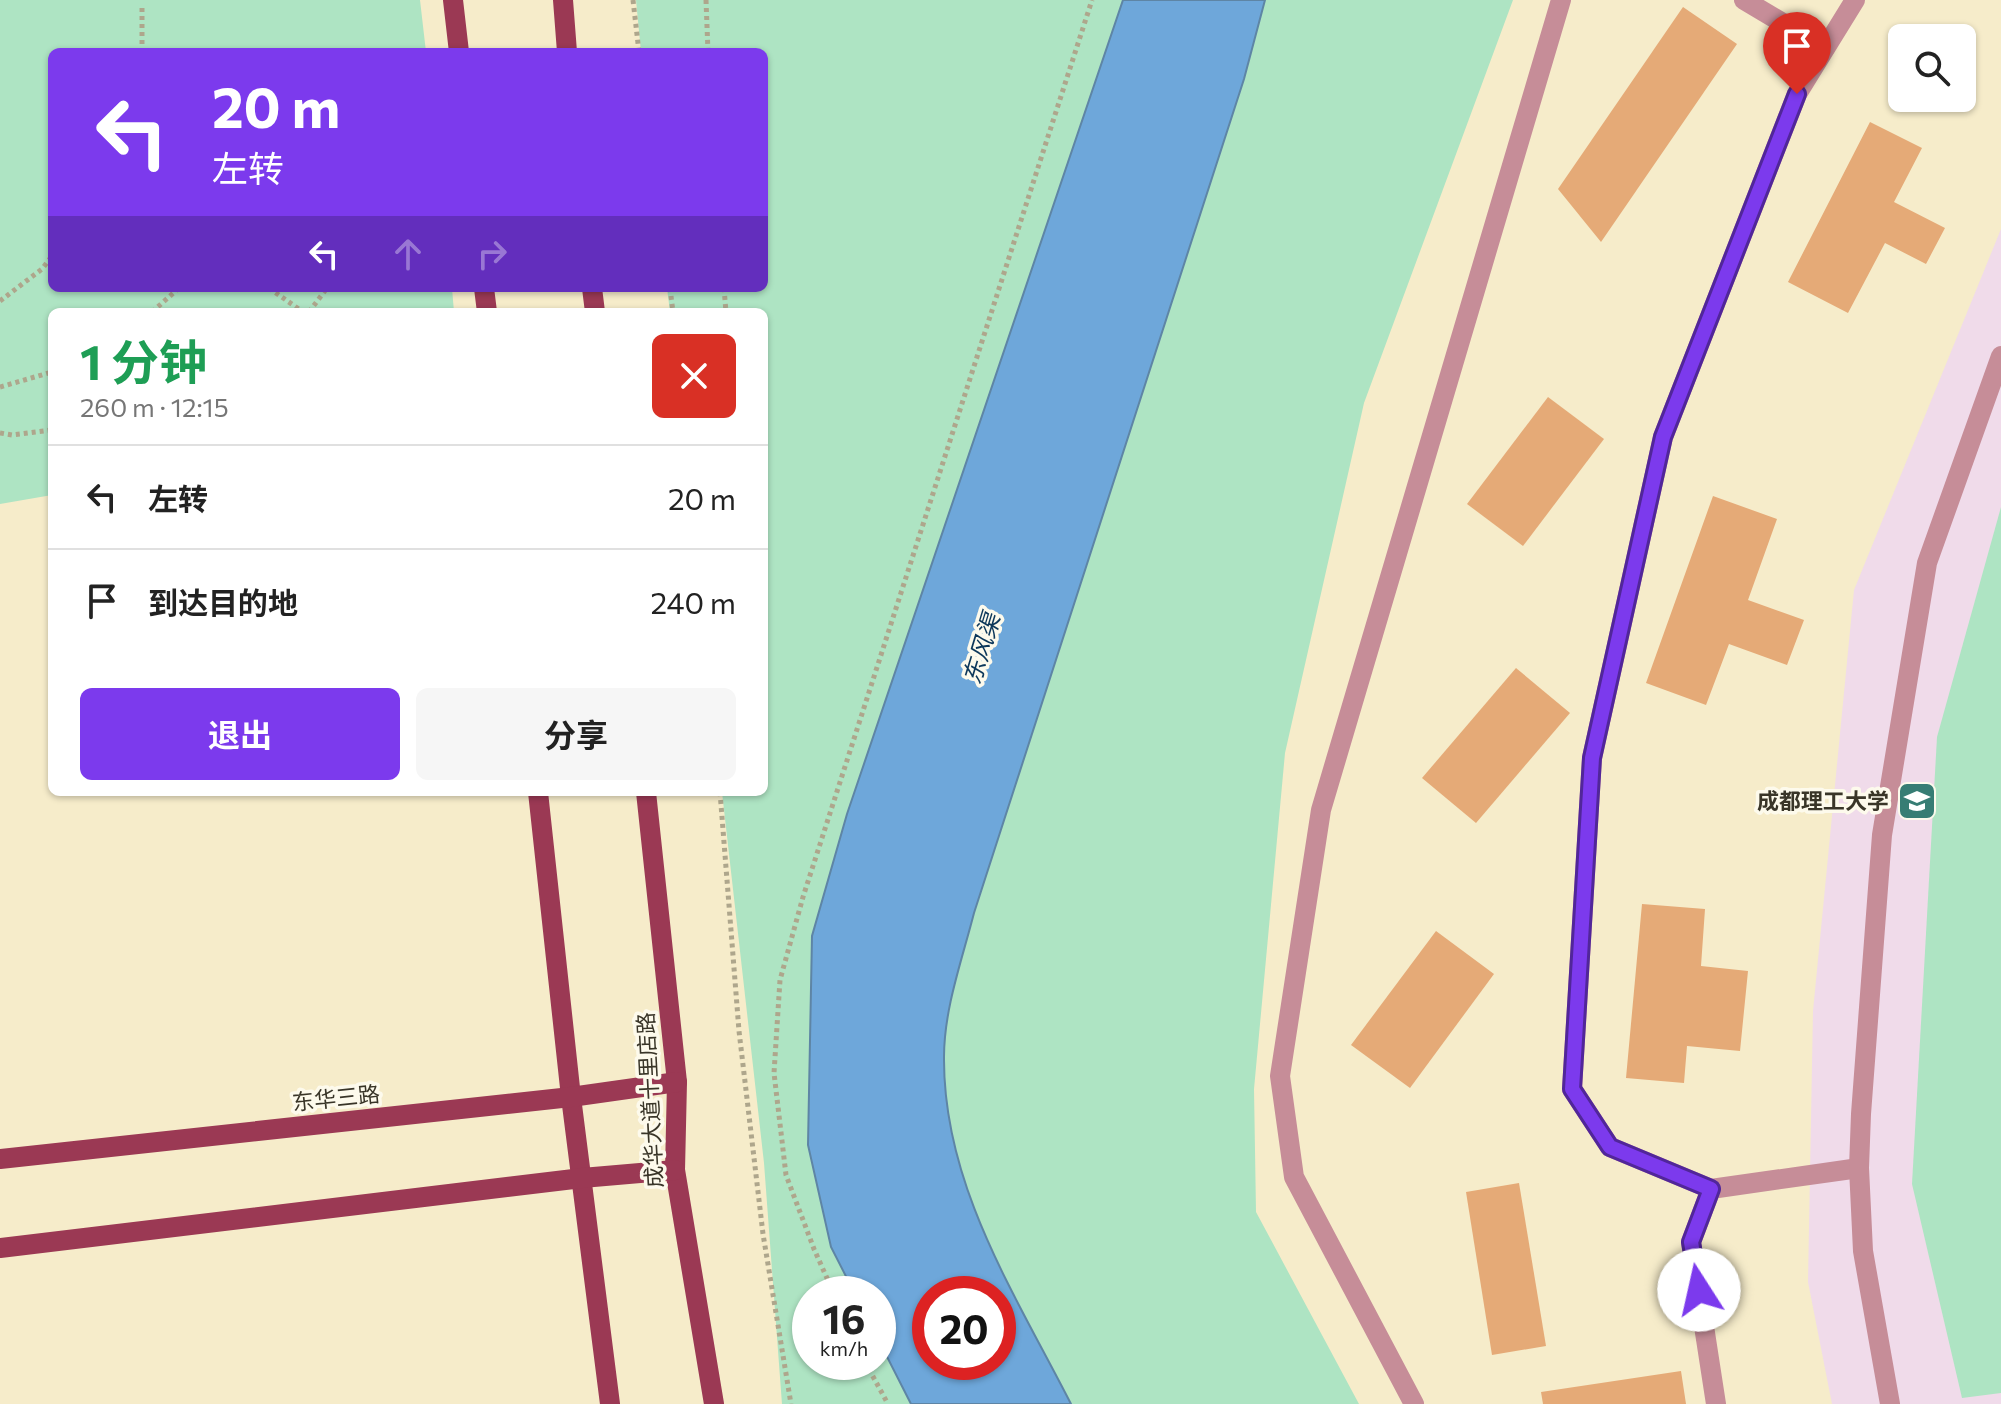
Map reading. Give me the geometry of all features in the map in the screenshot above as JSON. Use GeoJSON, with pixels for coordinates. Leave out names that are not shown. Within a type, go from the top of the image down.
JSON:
{"type":"FeatureCollection","features":[{"type":"Feature","properties":{"kind":"main road"},"geometry":{"type":"LineString","coordinates":[[453,0],[459,48]]}},
{"type":"Feature","properties":{"kind":"main road"},"geometry":{"type":"LineString","coordinates":[[563,0],[567,48]]}},
{"type":"Feature","properties":{"kind":"main road"},"geometry":{"type":"LineString","coordinates":[[538,796],[571,1097],[610,1404]]}},
{"type":"Feature","properties":{"kind":"main road","name":"成华大道十里店路"},"geometry":{"type":"LineString","coordinates":[[646,796],[677,1082],[675,1170],[714,1404]]}},
{"type":"Feature","properties":{"kind":"main road","name":"东华三路"},"geometry":{"type":"LineString","coordinates":[[0,1159],[571,1097],[677,1082]]}},
{"type":"Feature","properties":{"kind":"main road"},"geometry":{"type":"LineString","coordinates":[[0,1248],[582,1178],[675,1170]]}},
{"type":"Feature","properties":{"kind":"street"},"geometry":{"type":"LineString","coordinates":[[1414,1404],[1294,1177],[1280,1076],[1321,810],[1561,0]]}},
{"type":"Feature","properties":{"kind":"street"},"geometry":{"type":"LineString","coordinates":[[1744,0],[1825,48]]}},
{"type":"Feature","properties":{"kind":"street"},"geometry":{"type":"LineString","coordinates":[[1855,0],[1797,94],[1663,437],[1592,758],[1572,1089],[1610,1147],[1711,1189],[1859,1168]]}},
{"type":"Feature","properties":{"kind":"street"},"geometry":{"type":"LineString","coordinates":[[1890,1404],[1863,1251],[1859,1168],[1882,835],[1927,563],[2001,356]]}},
{"type":"Feature","properties":{"kind":"street"},"geometry":{"type":"LineString","coordinates":[[1711,1189],[1691,1242],[1716,1404]]}},
{"type":"Feature","properties":{"kind":"path"},"geometry":{"type":"LineString","coordinates":[[633,0],[639,48]]}},
{"type":"Feature","properties":{"kind":"path"},"geometry":{"type":"LineString","coordinates":[[706,0],[708,48]]}},
{"type":"Feature","properties":{"kind":"path"},"geometry":{"type":"LineString","coordinates":[[826,1276],[786,1175],[774,1073],[780,980],[803,897],[1092,0]]}},
{"type":"Feature","properties":{"kind":"path"},"geometry":{"type":"LineString","coordinates":[[142,7],[142,48]]}},
{"type":"Feature","properties":{"kind":"path"},"geometry":{"type":"LineString","coordinates":[[0,301],[48,261]]}},
{"type":"Feature","properties":{"kind":"path"},"geometry":{"type":"LineString","coordinates":[[156,308],[174,292]]}},
{"type":"Feature","properties":{"kind":"path"},"geometry":{"type":"LineString","coordinates":[[275,292],[300,308]]}},
{"type":"Feature","properties":{"kind":"path"},"geometry":{"type":"LineString","coordinates":[[310,308],[324,292]]}},
{"type":"Feature","properties":{"kind":"path"},"geometry":{"type":"LineString","coordinates":[[0,387],[48,373]]}},
{"type":"Feature","properties":{"kind":"path"},"geometry":{"type":"LineString","coordinates":[[0,433],[12,435],[48,430]]}},
{"type":"Feature","properties":{"kind":"path"},"geometry":{"type":"LineString","coordinates":[[720,796],[741,1046],[763,1234],[791,1404]]}},
{"type":"Feature","properties":{"kind":"path"},"geometry":{"type":"LineString","coordinates":[[875,1380],[888,1404]]}},
{"type":"Feature","properties":{"kind":"shaded area","name":"成都理工大学"},"geometry":{"type":"Polygon","coordinates":[[[2001,229],[2001,1404],[1832,1404],[1808,1282],[1813,1011],[1854,590],[2001,229]]]}},
{"type":"Feature","properties":{"kind":"green space"},"geometry":{"type":"Polygon","coordinates":[[[0,0],[420,0],[426,48],[48,48],[48,292],[452,292],[454,308],[48,308],[48,496],[0,504],[0,0]]]}},
{"type":"Feature","properties":{"kind":"green space"},"geometry":{"type":"Polygon","coordinates":[[[636,0],[1123,0],[847,814],[812,936],[831,1247],[846,1276],[792,1276],[792,1380],[896,1380],[896,1374],[911,1404],[782,1404],[764,1163],[722,796],[768,796],[768,308],[670,308],[668,292],[768,292],[768,48],[641,48],[636,0]]]}},
{"type":"Feature","properties":{"kind":"green space"},"geometry":{"type":"Polygon","coordinates":[[[1265,0],[1513,0],[1364,403],[1285,753],[1254,1089],[1256,1212],[1359,1404],[1071,1404],[1016,1299],[1016,1276],[1004,1276],[969,1194],[947,1104],[944,1057],[947,1021],[974,913],[1244,79],[1265,0]]]}},
{"type":"Feature","properties":{"kind":"green space"},"geometry":{"type":"Polygon","coordinates":[[[2001,507],[2001,1393],[1962,1398],[1912,1184],[1937,737],[2001,507]]]}},
{"type":"Feature","properties":{"kind":"water","name":"东风渠"},"geometry":{"type":"Polygon","coordinates":[[[1123,0],[1265,0],[1244,79],[974,913],[947,1021],[944,1057],[947,1104],[956,1150],[969,1194],[1004,1276],[912,1276],[912,1380],[1016,1380],[1016,1299],[1071,1404],[911,1404],[896,1374],[896,1276],[846,1276],[831,1247],[808,1145],[812,936],[847,814],[1123,0]]]}},
{"type":"Feature","properties":{"kind":"building"},"geometry":{"type":"Polygon","coordinates":[[[1683,7],[1737,44],[1601,242],[1558,189],[1683,7]]]}},
{"type":"Feature","properties":{"kind":"building"},"geometry":{"type":"Polygon","coordinates":[[[1870,122],[1922,148],[1894,202],[1945,228],[1926,264],[1885,243],[1848,313],[1788,282],[1870,122]]]}},
{"type":"Feature","properties":{"kind":"building"},"geometry":{"type":"Polygon","coordinates":[[[1548,397],[1604,439],[1523,546],[1467,504],[1548,397]]]}},
{"type":"Feature","properties":{"kind":"building"},"geometry":{"type":"Polygon","coordinates":[[[1713,496],[1777,519],[1748,600],[1804,620],[1787,665],[1729,644],[1706,705],[1646,683],[1713,496]]]}},
{"type":"Feature","properties":{"kind":"building"},"geometry":{"type":"Polygon","coordinates":[[[1516,668],[1570,713],[1476,823],[1422,778],[1516,668]]]}},
{"type":"Feature","properties":{"kind":"building"},"geometry":{"type":"Polygon","coordinates":[[[1642,904],[1705,909],[1701,966],[1748,971],[1740,1051],[1687,1046],[1684,1083],[1626,1078],[1642,904]]]}},
{"type":"Feature","properties":{"kind":"building"},"geometry":{"type":"Polygon","coordinates":[[[1436,931],[1494,974],[1410,1088],[1351,1045],[1436,931]]]}},
{"type":"Feature","properties":{"kind":"building"},"geometry":{"type":"Polygon","coordinates":[[[1519,1183],[1546,1346],[1492,1355],[1466,1192],[1519,1183]]]}},
{"type":"Feature","properties":{"kind":"building"},"geometry":{"type":"Polygon","coordinates":[[[1681,1371],[1686,1404],[1543,1404],[1541,1392],[1681,1371]]]}},
{"type":"Feature","properties":{"kind":"place","name":"成都理工大学"},"geometry":{"type":"Point","coordinates":[1917,801]}},
{"type":"Feature","properties":{"kind":"route"},"geometry":{"type":"LineString","coordinates":[[1699,1290],[1691,1242],[1711,1189],[1610,1147],[1572,1089],[1592,758],[1663,437],[1797,94]]}}]}
